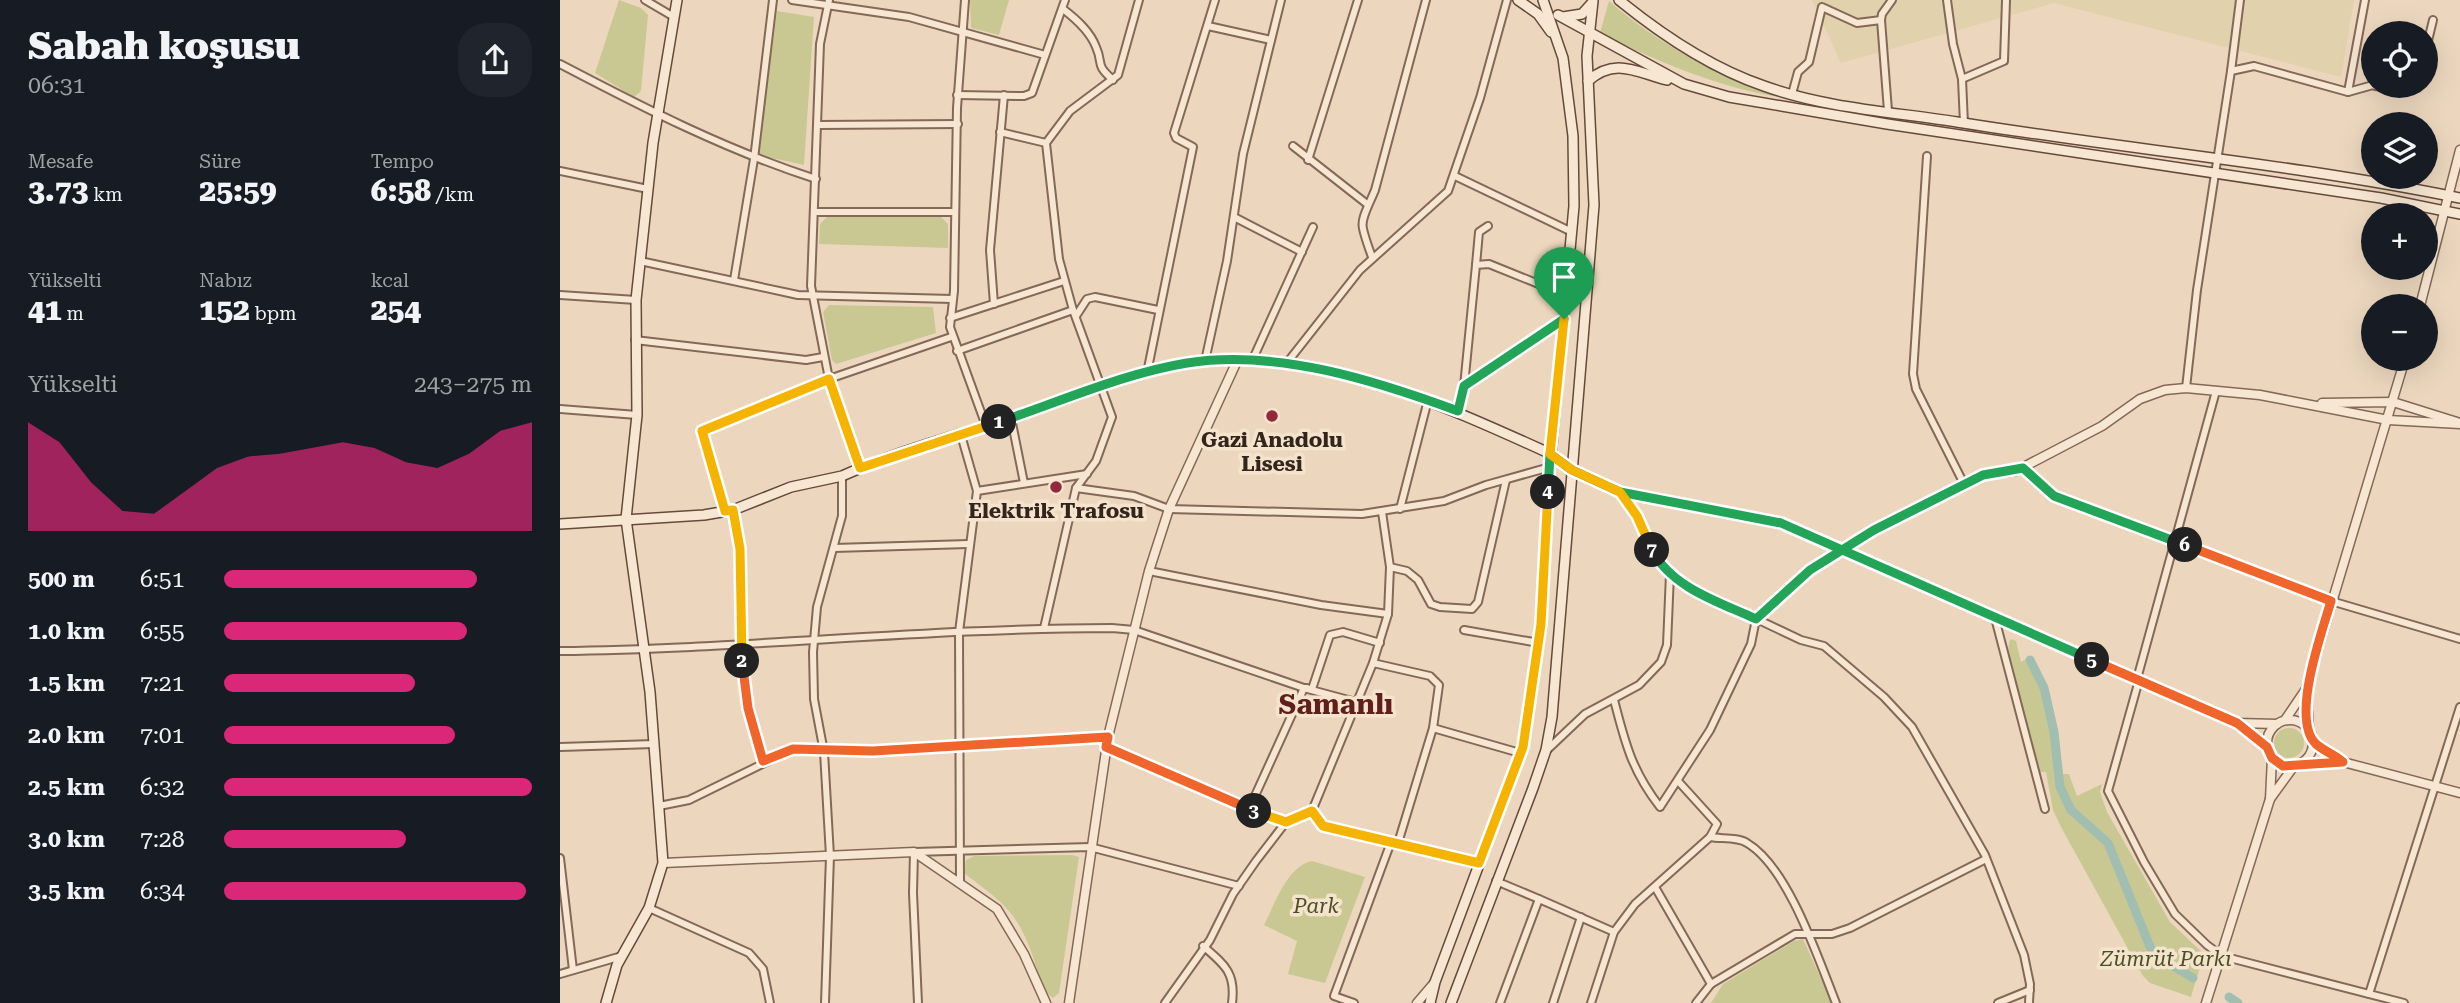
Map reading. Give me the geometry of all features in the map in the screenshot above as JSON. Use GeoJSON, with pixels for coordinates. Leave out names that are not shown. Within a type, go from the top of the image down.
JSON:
{"type":"FeatureCollection","features":[{"type":"Feature","properties":{"kind":"main road"},"geometry":{"type":"LineString","coordinates":[[606,1003],[622,956],[649,908],[663,863],[644,650],[626,519],[637,415],[636,300],[657,115],[677,0]]}},
{"type":"Feature","properties":{"kind":"main road"},"geometry":{"type":"LineString","coordinates":[[1518,0],[1548,25],[1563,58]]}},
{"type":"Feature","properties":{"kind":"main road"},"geometry":{"type":"LineString","coordinates":[[1619,0],[1672,40],[1716,65],[1763,86],[1792,94],[1964,124],[2218,158],[2249,165],[2382,181],[2460,198]]}},
{"type":"Feature","properties":{"kind":"main road"},"geometry":{"type":"LineString","coordinates":[[1430,1003],[1435,982],[1520,753],[1539,643],[1550,454],[1572,232],[1573,136],[1563,58],[1544,1]]}},
{"type":"Feature","properties":{"kind":"main road"},"geometry":{"type":"LineString","coordinates":[[1544,1],[1558,15],[1684,85]]}},
{"type":"Feature","properties":{"kind":"main road"},"geometry":{"type":"LineString","coordinates":[[1558,15],[1574,17],[1589,8],[1593,1]]}},
{"type":"Feature","properties":{"kind":"main road"},"geometry":{"type":"LineString","coordinates":[[1451,1003],[1546,750],[1559,659],[1594,205],[1588,82],[1588,33],[1593,1]]}},
{"type":"Feature","properties":{"kind":"main road"},"geometry":{"type":"LineString","coordinates":[[1588,82],[1606,68],[1619,67],[1684,85],[1796,110],[2215,173],[2460,214]]}},
{"type":"Feature","properties":{"kind":"main road"},"geometry":{"type":"LineString","coordinates":[[560,524],[729,510],[791,487],[842,476],[1147,373],[1205,361],[1252,361],[1330,372],[1458,411],[1550,454]]}},
{"type":"Feature","properties":{"kind":"street"},"geometry":{"type":"LineString","coordinates":[[645,0],[674,17]]}},
{"type":"Feature","properties":{"kind":"street"},"geometry":{"type":"LineString","coordinates":[[734,280],[754,159],[772,0]]}},
{"type":"Feature","properties":{"kind":"street"},"geometry":{"type":"LineString","coordinates":[[792,0],[909,17],[1045,55]]}},
{"type":"Feature","properties":{"kind":"street"},"geometry":{"type":"LineString","coordinates":[[965,0],[957,95],[950,318],[951,337],[986,426]]}},
{"type":"Feature","properties":{"kind":"street"},"geometry":{"type":"LineString","coordinates":[[957,95],[1004,96],[1032,93],[1065,0]]}},
{"type":"Feature","properties":{"kind":"street"},"geometry":{"type":"LineString","coordinates":[[1044,628],[1076,488],[1087,474],[1111,424],[1111,408],[1064,281],[1052,214],[1046,143],[1070,111],[1113,80],[1122,65],[1139,0]]}},
{"type":"Feature","properties":{"kind":"street"},"geometry":{"type":"LineString","coordinates":[[1147,373],[1193,147],[1175,138],[1174,133],[1215,0]]}},
{"type":"Feature","properties":{"kind":"street"},"geometry":{"type":"LineString","coordinates":[[1205,361],[1234,217],[1243,154],[1281,0]]}},
{"type":"Feature","properties":{"kind":"street"},"geometry":{"type":"LineString","coordinates":[[1308,160],[1358,0]]}},
{"type":"Feature","properties":{"kind":"street"},"geometry":{"type":"LineString","coordinates":[[1372,257],[1362,226],[1410,68],[1426,0]]}},
{"type":"Feature","properties":{"kind":"street"},"geometry":{"type":"LineString","coordinates":[[1286,364],[1345,286],[1372,257],[1442,198],[1455,176],[1507,0]]}},
{"type":"Feature","properties":{"kind":"street"},"geometry":{"type":"LineString","coordinates":[[1888,111],[1881,20],[1892,0]]}},
{"type":"Feature","properties":{"kind":"street"},"geometry":{"type":"LineString","coordinates":[[1947,0],[1962,79],[1964,124]]}},
{"type":"Feature","properties":{"kind":"street"},"geometry":{"type":"LineString","coordinates":[[1962,79],[2004,61],[2006,0]]}},
{"type":"Feature","properties":{"kind":"street"},"geometry":{"type":"LineString","coordinates":[[2186,387],[2240,0]]}},
{"type":"Feature","properties":{"kind":"street"},"geometry":{"type":"LineString","coordinates":[[2348,92],[2365,0]]}},
{"type":"Feature","properties":{"kind":"street"},"geometry":{"type":"LineString","coordinates":[[1792,94],[1798,72],[1808,62],[1820,3],[1857,23],[1881,20]]}},
{"type":"Feature","properties":{"kind":"street"},"geometry":{"type":"LineString","coordinates":[[828,4],[820,44],[812,297],[829,379],[860,468]]}},
{"type":"Feature","properties":{"kind":"street"},"geometry":{"type":"LineString","coordinates":[[1063,9],[1087,32],[1097,49],[1099,66],[1113,80]]}},
{"type":"Feature","properties":{"kind":"street"},"geometry":{"type":"LineString","coordinates":[[1208,26],[1271,40]]}},
{"type":"Feature","properties":{"kind":"street"},"geometry":{"type":"LineString","coordinates":[[560,64],[657,115],[754,159],[816,179]]}},
{"type":"Feature","properties":{"kind":"street"},"geometry":{"type":"LineString","coordinates":[[2231,71],[2254,66],[2348,92],[2361,91]]}},
{"type":"Feature","properties":{"kind":"street"},"geometry":{"type":"LineString","coordinates":[[994,304],[990,250],[1004,96]]}},
{"type":"Feature","properties":{"kind":"street"},"geometry":{"type":"LineString","coordinates":[[818,125],[958,124]]}},
{"type":"Feature","properties":{"kind":"street"},"geometry":{"type":"LineString","coordinates":[[1000,132],[1046,143]]}},
{"type":"Feature","properties":{"kind":"street"},"geometry":{"type":"LineString","coordinates":[[1293,146],[1367,204]]}},
{"type":"Feature","properties":{"kind":"street"},"geometry":{"type":"LineString","coordinates":[[2423,294],[2447,212],[2448,196],[2460,150]]}},
{"type":"Feature","properties":{"kind":"street"},"geometry":{"type":"LineString","coordinates":[[1927,156],[1913,374],[1916,389],[1964,484]]}},
{"type":"Feature","properties":{"kind":"street"},"geometry":{"type":"LineString","coordinates":[[560,171],[648,189]]}},
{"type":"Feature","properties":{"kind":"street"},"geometry":{"type":"LineString","coordinates":[[1455,176],[1572,232]]}},
{"type":"Feature","properties":{"kind":"street"},"geometry":{"type":"LineString","coordinates":[[814,212],[955,212]]}},
{"type":"Feature","properties":{"kind":"street"},"geometry":{"type":"LineString","coordinates":[[1234,217],[1301,251]]}},
{"type":"Feature","properties":{"kind":"street"},"geometry":{"type":"LineString","coordinates":[[1458,411],[1464,386],[1479,232],[1488,226]]}},
{"type":"Feature","properties":{"kind":"street"},"geometry":{"type":"LineString","coordinates":[[1252,361],[1313,227]]}},
{"type":"Feature","properties":{"kind":"street"},"geometry":{"type":"LineString","coordinates":[[640,261],[812,297],[952,299]]}},
{"type":"Feature","properties":{"kind":"street"},"geometry":{"type":"LineString","coordinates":[[1476,265],[1489,264],[1566,295]]}},
{"type":"Feature","properties":{"kind":"street"},"geometry":{"type":"LineString","coordinates":[[950,318],[1064,281]]}},
{"type":"Feature","properties":{"kind":"street"},"geometry":{"type":"LineString","coordinates":[[560,295],[636,300]]}},
{"type":"Feature","properties":{"kind":"street"},"geometry":{"type":"LineString","coordinates":[[957,351],[1074,313],[1087,299],[1095,297],[1158,310]]}},
{"type":"Feature","properties":{"kind":"street"},"geometry":{"type":"LineString","coordinates":[[1464,386],[1564,319]]}},
{"type":"Feature","properties":{"kind":"street"},"geometry":{"type":"LineString","coordinates":[[763,761],[748,708],[741,642],[740,549],[702,431],[829,379],[951,337]]}},
{"type":"Feature","properties":{"kind":"street"},"geometry":{"type":"LineString","coordinates":[[635,340],[806,360],[823,357]]}},
{"type":"Feature","properties":{"kind":"street"},"geometry":{"type":"LineString","coordinates":[[1069,1003],[1106,747],[1149,571],[1169,509],[1237,361]]}},
{"type":"Feature","properties":{"kind":"street"},"geometry":{"type":"LineString","coordinates":[[2270,799],[2298,765],[2311,755],[2314,742],[2309,729],[2306,689],[2402,371]]}},
{"type":"Feature","properties":{"kind":"street"},"geometry":{"type":"LineString","coordinates":[[1614,700],[1629,758],[1640,780],[1660,807],[1705,739],[1740,668],[1756,619],[1810,570],[1874,530],[1964,484],[1983,475],[2023,468],[2102,426],[2140,399],[2165,390],[2186,387],[2312,404],[2388,420],[2460,424]]}},
{"type":"Feature","properties":{"kind":"street"},"geometry":{"type":"LineString","coordinates":[[2216,391],[2173,540],[2110,779],[2109,797],[2175,914],[2188,929],[2222,956],[2404,1003]]}},
{"type":"Feature","properties":{"kind":"street"},"geometry":{"type":"LineString","coordinates":[[1400,509],[1428,400]]}},
{"type":"Feature","properties":{"kind":"street"},"geometry":{"type":"LineString","coordinates":[[2312,404],[2393,402],[2460,424]]}},
{"type":"Feature","properties":{"kind":"street"},"geometry":{"type":"LineString","coordinates":[[560,410],[637,415]]}},
{"type":"Feature","properties":{"kind":"street"},"geometry":{"type":"LineString","coordinates":[[1011,418],[1024,483]]}},
{"type":"Feature","properties":{"kind":"street"},"geometry":{"type":"LineString","coordinates":[[960,881],[959,632],[968,544],[977,491],[961,435]]}},
{"type":"Feature","properties":{"kind":"street"},"geometry":{"type":"LineString","coordinates":[[1550,454],[1572,470],[1620,492],[1781,523],[2237,723],[2267,747],[2272,758],[2270,799],[2206,1003]]}},
{"type":"Feature","properties":{"kind":"street"},"geometry":{"type":"LineString","coordinates":[[1076,488],[1134,496],[1169,509],[1349,514],[1382,512],[1444,501],[1550,467]]}},
{"type":"Feature","properties":{"kind":"street"},"geometry":{"type":"LineString","coordinates":[[2023,468],[2054,496],[2331,601],[2460,639]]}},
{"type":"Feature","properties":{"kind":"street"},"geometry":{"type":"LineString","coordinates":[[977,491],[1087,474]]}},
{"type":"Feature","properties":{"kind":"street"},"geometry":{"type":"LineString","coordinates":[[825,1003],[830,856],[824,752],[814,699],[814,639],[817,607],[842,516],[842,476]]}},
{"type":"Feature","properties":{"kind":"street"},"geometry":{"type":"LineString","coordinates":[[1390,567],[1407,571],[1418,580],[1432,604],[1472,609],[1478,603],[1506,480]]}},
{"type":"Feature","properties":{"kind":"street"},"geometry":{"type":"LineString","coordinates":[[1620,492],[1637,516],[1661,566],[1689,587],[1801,640],[1824,646],[1884,697],[1912,727],[1986,859],[2024,955],[2030,990],[2029,1003]]}},
{"type":"Feature","properties":{"kind":"street"},"geometry":{"type":"LineString","coordinates":[[1165,1003],[1203,946],[1210,940],[1239,886],[1286,822],[1312,811],[1373,663],[1388,614],[1390,567],[1382,512]]}},
{"type":"Feature","properties":{"kind":"street"},"geometry":{"type":"LineString","coordinates":[[834,548],[968,544]]}},
{"type":"Feature","properties":{"kind":"street"},"geometry":{"type":"LineString","coordinates":[[1149,571],[1321,605],[1388,614]]}},
{"type":"Feature","properties":{"kind":"street"},"geometry":{"type":"LineString","coordinates":[[1546,750],[1585,714],[1639,685],[1661,662],[1667,645],[1670,573]]}},
{"type":"Feature","properties":{"kind":"street"},"geometry":{"type":"LineString","coordinates":[[1996,618],[2045,809]]}},
{"type":"Feature","properties":{"kind":"street"},"geometry":{"type":"LineString","coordinates":[[560,651],[644,650],[741,642],[1044,628],[1134,630],[1304,688],[1356,702]]}},
{"type":"Feature","properties":{"kind":"street"},"geometry":{"type":"LineString","coordinates":[[1464,630],[1539,643]]}},
{"type":"Feature","properties":{"kind":"street"},"geometry":{"type":"LineString","coordinates":[[1312,689],[1331,635],[1343,632],[1380,643]]}},
{"type":"Feature","properties":{"kind":"street"},"geometry":{"type":"LineString","coordinates":[[1354,1003],[1334,996],[1394,843],[1433,728],[1439,692],[1437,680],[1373,663]]}},
{"type":"Feature","properties":{"kind":"street"},"geometry":{"type":"LineString","coordinates":[[1304,688],[1356,702]]}},
{"type":"Feature","properties":{"kind":"street"},"geometry":{"type":"LineString","coordinates":[[1249,809],[1304,688]]}},
{"type":"Feature","properties":{"kind":"street"},"geometry":{"type":"LineString","coordinates":[[2267,747],[2268,735],[2306,689]]}},
{"type":"Feature","properties":{"kind":"street"},"geometry":{"type":"LineString","coordinates":[[2369,994],[2460,707]]}},
{"type":"Feature","properties":{"kind":"street"},"geometry":{"type":"LineString","coordinates":[[2237,723],[2299,721],[2309,729]]}},
{"type":"Feature","properties":{"kind":"street"},"geometry":{"type":"LineString","coordinates":[[1433,728],[1520,753]]}},
{"type":"Feature","properties":{"kind":"street"},"geometry":{"type":"LineString","coordinates":[[659,806],[689,800],[763,761],[793,749],[824,752],[1108,737]]}},
{"type":"Feature","properties":{"kind":"street"},"geometry":{"type":"LineString","coordinates":[[2314,742],[2343,762]]}},
{"type":"Feature","properties":{"kind":"street"},"geometry":{"type":"LineString","coordinates":[[560,747],[654,744]]}},
{"type":"Feature","properties":{"kind":"street"},"geometry":{"type":"LineString","coordinates":[[1106,747],[1249,809],[1286,822]]}},
{"type":"Feature","properties":{"kind":"street"},"geometry":{"type":"LineString","coordinates":[[2272,758],[2283,766],[2343,762],[2460,793]]}},
{"type":"Feature","properties":{"kind":"street"},"geometry":{"type":"LineString","coordinates":[[1591,1003],[1614,932],[1635,904],[1710,838],[1717,824],[1678,781]]}},
{"type":"Feature","properties":{"kind":"street"},"geometry":{"type":"LineString","coordinates":[[1312,811],[1323,826],[1479,863]]}},
{"type":"Feature","properties":{"kind":"street"},"geometry":{"type":"LineString","coordinates":[[1710,838],[1745,841],[1773,864],[1808,936],[1836,1003]]}},
{"type":"Feature","properties":{"kind":"street"},"geometry":{"type":"LineString","coordinates":[[663,863],[959,848],[1090,847],[1239,886]]}},
{"type":"Feature","properties":{"kind":"street"},"geometry":{"type":"LineString","coordinates":[[914,852],[960,881],[997,909],[1007,922],[1046,1003]]}},
{"type":"Feature","properties":{"kind":"street"},"geometry":{"type":"LineString","coordinates":[[914,852],[918,1003]]}},
{"type":"Feature","properties":{"kind":"street"},"geometry":{"type":"LineString","coordinates":[[560,858],[573,970]]}},
{"type":"Feature","properties":{"kind":"street"},"geometry":{"type":"LineString","coordinates":[[1696,1003],[1711,984],[1795,934],[1832,934],[1850,928],[1986,859]]}},
{"type":"Feature","properties":{"kind":"street"},"geometry":{"type":"LineString","coordinates":[[1496,881],[1614,932]]}},
{"type":"Feature","properties":{"kind":"street"},"geometry":{"type":"LineString","coordinates":[[1655,887],[1711,984]]}},
{"type":"Feature","properties":{"kind":"street"},"geometry":{"type":"LineString","coordinates":[[1500,1003],[1539,899]]}},
{"type":"Feature","properties":{"kind":"street"},"geometry":{"type":"LineString","coordinates":[[649,908],[749,953],[763,969],[770,1003]]}},
{"type":"Feature","properties":{"kind":"street"},"geometry":{"type":"LineString","coordinates":[[1553,1003],[1581,917]]}},
{"type":"Feature","properties":{"kind":"street"},"geometry":{"type":"LineString","coordinates":[[1203,946],[1223,964],[1235,983],[1232,1003]]}},
{"type":"Feature","properties":{"kind":"street"},"geometry":{"type":"LineString","coordinates":[[560,974],[622,956]]}},
{"type":"Feature","properties":{"kind":"street"},"geometry":{"type":"LineString","coordinates":[[1417,1003],[1435,982]]}},
{"type":"Feature","properties":{"kind":"street"},"geometry":{"type":"LineString","coordinates":[[1998,1003],[2030,990]]}},
{"type":"Feature","properties":{"kind":"shaded area"},"geometry":{"type":"Polygon","coordinates":[[[1812,0],[2354,0],[2341,77],[2054,3],[1841,63],[1812,0]]]}},
{"type":"Feature","properties":{"kind":"green space"},"geometry":{"type":"Polygon","coordinates":[[[619,0],[641,8],[648,15],[641,91],[634,97],[595,73],[619,0]]]}},
{"type":"Feature","properties":{"kind":"green space"},"geometry":{"type":"Polygon","coordinates":[[[970,0],[1009,0],[999,35],[971,28],[970,0]]]}},
{"type":"Feature","properties":{"kind":"green space"},"geometry":{"type":"Polygon","coordinates":[[[1609,1],[1648,32],[1690,57],[1779,97],[1732,87],[1687,72],[1600,33],[1609,1]]]}},
{"type":"Feature","properties":{"kind":"green space"},"geometry":{"type":"Polygon","coordinates":[[[777,11],[814,17],[804,165],[758,155],[777,11]]]}},
{"type":"Feature","properties":{"kind":"green space"},"geometry":{"type":"Polygon","coordinates":[[[829,215],[941,217],[948,224],[948,248],[819,244],[820,224],[829,215]]]}},
{"type":"Feature","properties":{"kind":"green space"},"geometry":{"type":"Polygon","coordinates":[[[829,305],[933,307],[936,333],[836,364],[832,360],[823,312],[829,305]]]}},
{"type":"Feature","properties":{"kind":"green space","name":"Zümrüt Parkı"},"geometry":{"type":"Polygon","coordinates":[[[2011,639],[2016,641],[2021,662],[2031,656],[2045,685],[2063,774],[2069,774],[2077,796],[2102,784],[2100,792],[2107,812],[2170,922],[2204,954],[2191,997],[2150,983],[2143,976],[2061,827],[2053,810],[2046,772],[2038,772],[2018,702],[2009,663],[2011,639]]]}},
{"type":"Feature","properties":{"kind":"green space"},"geometry":{"type":"Polygon","coordinates":[[[2289,728],[2300,732],[2304,743],[2300,754],[2289,758],[2278,754],[2274,743],[2278,732],[2289,728]]]}},
{"type":"Feature","properties":{"kind":"green space"},"geometry":{"type":"Polygon","coordinates":[[[974,856],[1079,857],[1059,993],[1053,998],[1042,984],[1026,939],[1013,916],[998,900],[964,873],[966,860],[974,856]]]}},
{"type":"Feature","properties":{"kind":"green space","name":"Park"},"geometry":{"type":"Polygon","coordinates":[[[1312,861],[1365,877],[1325,983],[1288,974],[1297,941],[1264,925],[1289,878],[1303,864],[1312,861]]]}},
{"type":"Feature","properties":{"kind":"green space"},"geometry":{"type":"Polygon","coordinates":[[[1803,939],[1832,1003],[1711,1003],[1723,984],[1794,941],[1803,939]]]}},
{"type":"Feature","properties":{"kind":"waterway"},"geometry":{"type":"LineString","coordinates":[[2030,660],[2044,688],[2054,732],[2060,787],[2071,810],[2108,843],[2153,954],[2193,978]]}},
{"type":"Feature","properties":{"kind":"waterway"},"geometry":{"type":"LineString","coordinates":[[2229,997],[2238,1003]]}},
{"type":"Feature","properties":{"kind":"place","name":"Gazi Anadolu Lisesi"},"geometry":{"type":"Point","coordinates":[1272,416]}},
{"type":"Feature","properties":{"kind":"place","name":"Elektrik Trafosu"},"geometry":{"type":"Point","coordinates":[1056,487]}},
{"type":"Feature","properties":{"kind":"district","name":"Samanlı"},"geometry":{"type":"Point","coordinates":[1336,704]}},
{"type":"Feature","properties":{"kind":"route"},"geometry":{"type":"LineString","coordinates":[[1564,319],[1464,386],[1458,411],[1330,372],[1252,361],[1205,361],[1147,373],[860,468],[829,379],[702,431],[725,511],[733,510],[740,549],[744,684],[763,761],[793,749],[824,752],[873,751],[1108,737],[1106,747],[1249,809],[1286,822],[1312,811],[1323,826],[1479,863],[1523,747],[1541,624],[1550,454],[1572,470],[1620,492],[1700,505],[1781,523],[1842,549],[2030,634],[2237,723],[2267,747],[2272,758],[2283,766],[2343,762],[2314,742],[2309,729],[2306,689],[2331,601],[2054,496],[2034,481],[2023,468],[1983,475],[1874,530],[1842,549],[1810,570],[1756,619],[1689,587],[1661,566],[1637,516],[1620,492],[1600,481],[1572,470],[1550,454],[1564,319]]}}]}
